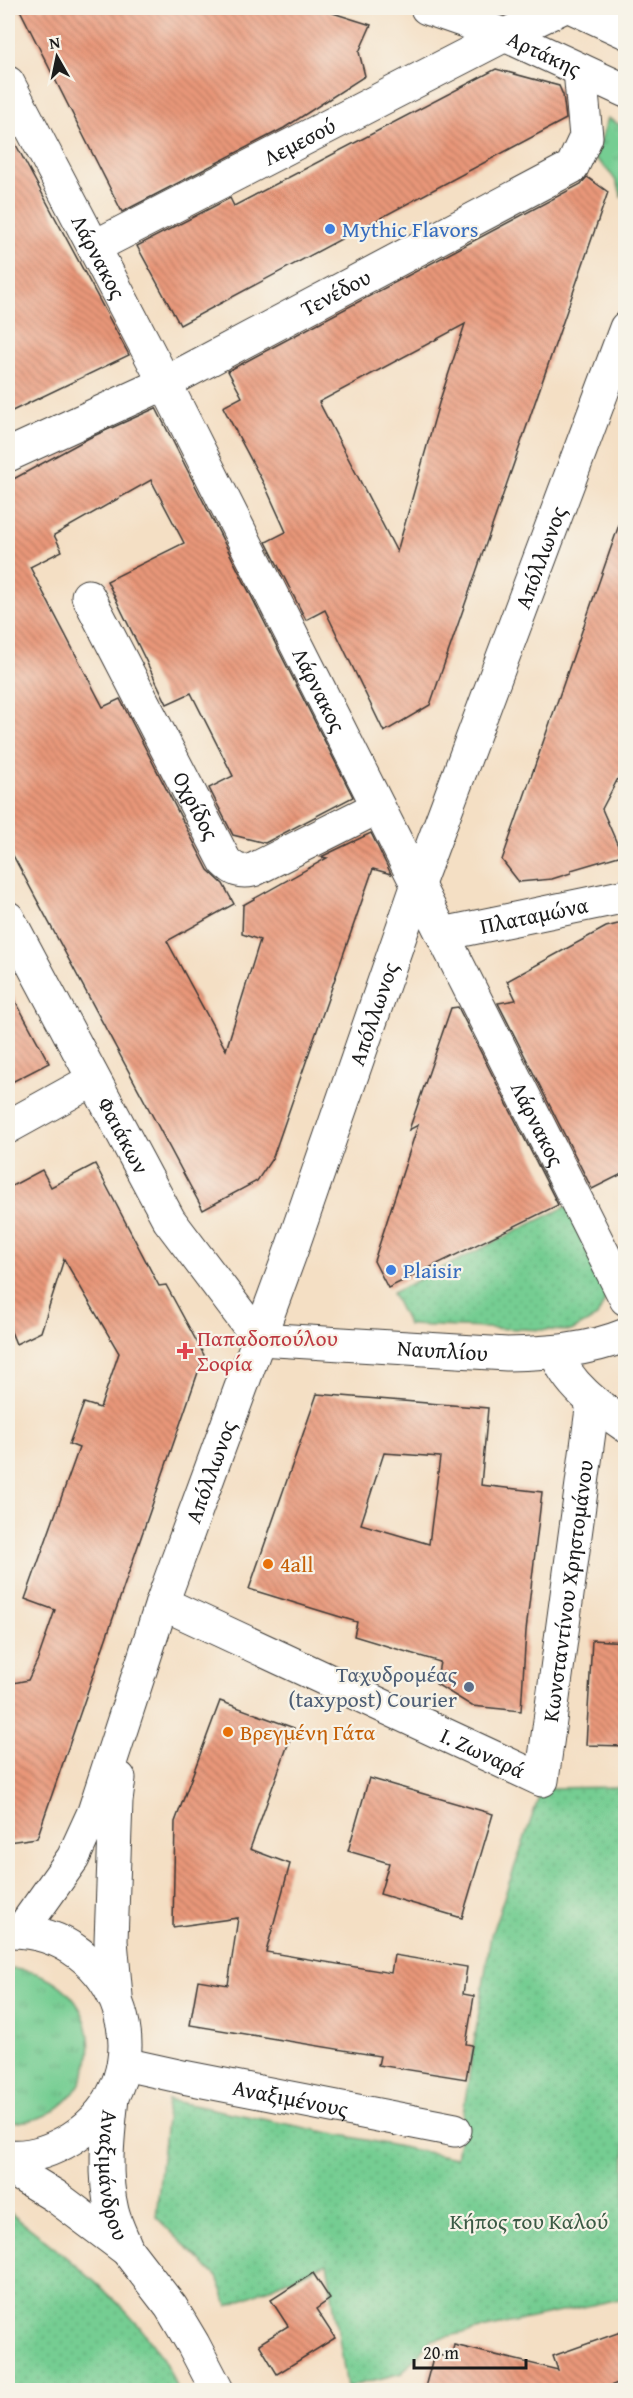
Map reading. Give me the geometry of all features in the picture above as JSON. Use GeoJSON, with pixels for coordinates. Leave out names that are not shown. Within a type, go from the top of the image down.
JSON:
{"type":"FeatureCollection","features":[{"type":"Feature","properties":{"kind":"street","name":"Αρτάκης"},"geometry":{"type":"LineString","coordinates":[[427,8],[505,35],[626,91]]}},
{"type":"Feature","properties":{"kind":"street","name":"Λεμεσού"},"geometry":{"type":"LineString","coordinates":[[94,247],[561,8]]}},
{"type":"Feature","properties":{"kind":"street"},"geometry":{"type":"LineString","coordinates":[[574,8],[626,32]]}},
{"type":"Feature","properties":{"kind":"street","name":"Τενέδου"},"geometry":{"type":"LineString","coordinates":[[8,455],[165,383],[572,167],[586,137],[580,70]]}},
{"type":"Feature","properties":{"kind":"street","name":"Λάρνακος"},"geometry":{"type":"LineString","coordinates":[[10,95],[94,247],[165,383],[626,1299]]}},
{"type":"Feature","properties":{"kind":"street","name":"Απόλλωνος"},"geometry":{"type":"LineString","coordinates":[[14,1931],[73,1858],[94,1812],[162,1603],[260,1340],[418,884],[626,328]]}},
{"type":"Feature","properties":{"kind":"street","name":"Οχρίδος"},"geometry":{"type":"LineString","coordinates":[[88,596],[225,861],[232,868],[243,873],[253,870],[378,807]]}},
{"type":"Feature","properties":{"kind":"street","name":"Πλαταμώνα"},"geometry":{"type":"LineString","coordinates":[[442,934],[626,896]]}},
{"type":"Feature","properties":{"kind":"street","name":"Φαιάκων"},"geometry":{"type":"LineString","coordinates":[[8,918],[172,1225],[260,1340]]}},
{"type":"Feature","properties":{"kind":"street"},"geometry":{"type":"LineString","coordinates":[[8,1127],[93,1080]]}},
{"type":"Feature","properties":{"kind":"street","name":"Ναυπλίου"},"geometry":{"type":"LineString","coordinates":[[260,1340],[507,1354],[556,1352],[597,1345],[626,1335]]}},
{"type":"Feature","properties":{"kind":"street"},"geometry":{"type":"LineString","coordinates":[[556,1352],[565,1370],[593,1402],[626,1426]]}},
{"type":"Feature","properties":{"kind":"street","name":"Κωνσταντίνου Χρηστομάνου"},"geometry":{"type":"LineString","coordinates":[[542,1780],[593,1402]]}},
{"type":"Feature","properties":{"kind":"street","name":"Ι. Ζωναρά"},"geometry":{"type":"LineString","coordinates":[[162,1603],[542,1780]]}},
{"type":"Feature","properties":{"kind":"street","name":"Απόλλωνος"},"geometry":{"type":"LineString","coordinates":[[116,1996],[111,1941],[116,1801],[130,1705]]}},
{"type":"Feature","properties":{"kind":"street"},"geometry":{"type":"LineString","coordinates":[[8,2156],[20,2157],[57,2148],[89,2128],[112,2098],[124,2064],[125,2029],[116,1996],[100,1971],[77,1951],[50,1937],[14,1931]]}},
{"type":"Feature","properties":{"kind":"street","name":"Αναξιμένους"},"geometry":{"type":"LineString","coordinates":[[124,2064],[455,2130]]}},
{"type":"Feature","properties":{"kind":"street","name":"Αναξιμάνδρου"},"geometry":{"type":"LineString","coordinates":[[112,2098],[107,2170],[112,2211],[127,2250]]}},
{"type":"Feature","properties":{"kind":"street","name":"Αναξιμάνδρου"},"geometry":{"type":"LineString","coordinates":[[8,2167],[55,2196],[127,2250],[171,2307],[217,2391]]}},
{"type":"Feature","properties":{"kind":"green space"},"geometry":{"type":"Polygon","coordinates":[[[608,118],[625,128],[625,186],[621,198],[616,181],[595,158],[608,118]]]}},
{"type":"Feature","properties":{"kind":"green space"},"geometry":{"type":"Polygon","coordinates":[[[567,1206],[607,1296],[597,1317],[571,1331],[408,1325],[392,1293],[567,1206]]]}},
{"type":"Feature","properties":{"kind":"green space","name":"Κήπος του Καλού"},"geometry":{"type":"Polygon","coordinates":[[[625,1787],[625,2298],[431,2340],[402,2373],[347,2387],[327,2263],[228,2306],[217,2277],[156,2217],[168,2100],[456,2158],[491,1935],[542,1788],[625,1787]]]}},
{"type":"Feature","properties":{"kind":"green space"},"geometry":{"type":"Polygon","coordinates":[[[8,1969],[39,1974],[62,1988],[79,2007],[88,2031],[89,2056],[81,2081],[65,2102],[39,2118],[12,2123],[8,2122],[8,1969]]]}},
{"type":"Feature","properties":{"kind":"green space"},"geometry":{"type":"Polygon","coordinates":[[[8,2211],[80,2269],[129,2315],[166,2364],[177,2390],[8,2390],[8,2211]]]}},
{"type":"Feature","properties":{"kind":"building"},"geometry":{"type":"Polygon","coordinates":[[[19,8],[317,8],[371,25],[359,52],[365,76],[284,128],[122,212],[19,8]]]}},
{"type":"Feature","properties":{"kind":"building"},"geometry":{"type":"Polygon","coordinates":[[[496,69],[559,86],[563,95],[566,119],[180,325],[137,246],[230,198],[234,206],[496,69]]]}},
{"type":"Feature","properties":{"kind":"building"},"geometry":{"type":"Polygon","coordinates":[[[8,130],[129,355],[8,413],[8,130]]]}},
{"type":"Feature","properties":{"kind":"building"},"geometry":{"type":"Polygon","coordinates":[[[587,177],[608,192],[430,705],[384,732],[325,610],[306,620],[266,542],[286,532],[267,490],[223,407],[242,397],[228,371],[581,184],[587,177]],[[465,324],[319,402],[397,552],[439,403],[465,324]]]}},
{"type":"Feature","properties":{"kind":"building"},"geometry":{"type":"Polygon","coordinates":[[[156,408],[353,797],[265,843],[233,835],[209,788],[233,776],[191,693],[167,704],[107,581],[184,543],[151,480],[54,535],[62,551],[30,567],[103,707],[120,699],[208,870],[223,884],[234,904],[167,941],[226,1050],[260,940],[242,934],[243,905],[327,858],[321,857],[371,833],[391,874],[373,869],[273,1157],[257,1181],[203,1210],[8,846],[8,482],[89,438],[156,408]]]}},
{"type":"Feature","properties":{"kind":"building"},"geometry":{"type":"Polygon","coordinates":[[[621,519],[626,519],[626,763],[602,809],[622,855],[571,870],[571,873],[552,879],[519,882],[502,860],[621,519]]]}},
{"type":"Feature","properties":{"kind":"building"},"geometry":{"type":"Polygon","coordinates":[[[626,922],[626,1172],[592,1189],[498,1003],[516,1000],[507,981],[606,927],[626,922]]]}},
{"type":"Feature","properties":{"kind":"building"},"geometry":{"type":"Polygon","coordinates":[[[8,987],[49,1063],[8,1084],[8,987]]]}},
{"type":"Feature","properties":{"kind":"building"},"geometry":{"type":"Polygon","coordinates":[[[458,1007],[558,1205],[388,1288],[374,1261],[418,1125],[409,1130],[451,1008],[458,1007]]]}},
{"type":"Feature","properties":{"kind":"building"},"geometry":{"type":"Polygon","coordinates":[[[95,1164],[159,1286],[166,1285],[204,1355],[37,1838],[8,1842],[8,1684],[28,1680],[55,1610],[25,1599],[79,1448],[69,1444],[84,1403],[100,1408],[119,1353],[64,1259],[41,1332],[16,1344],[8,1324],[8,1188],[42,1170],[51,1187],[95,1164]]]}},
{"type":"Feature","properties":{"kind":"building"},"geometry":{"type":"Polygon","coordinates":[[[317,1394],[488,1408],[481,1485],[542,1492],[526,1631],[521,1711],[472,1706],[436,1684],[440,1662],[354,1636],[357,1622],[249,1589],[317,1394]],[[384,1453],[361,1524],[429,1544],[440,1457],[384,1453]]]}},
{"type":"Feature","properties":{"kind":"building"},"geometry":{"type":"Polygon","coordinates":[[[592,1640],[626,1642],[626,1746],[586,1745],[592,1640]]]}},
{"type":"Feature","properties":{"kind":"building"},"geometry":{"type":"Polygon","coordinates":[[[220,1701],[294,1728],[250,1849],[290,1864],[266,1952],[391,1973],[394,1955],[467,1967],[463,1994],[474,1996],[466,2044],[472,2045],[466,2079],[378,2065],[380,2056],[190,2025],[198,1980],[228,1985],[238,1918],[173,1927],[175,1822],[220,1701]]]}},
{"type":"Feature","properties":{"kind":"building"},"geometry":{"type":"Polygon","coordinates":[[[369,1778],[493,1814],[462,1918],[380,1894],[389,1863],[348,1851],[369,1778]]]}},
{"type":"Feature","properties":{"kind":"building"},"geometry":{"type":"Polygon","coordinates":[[[313,2273],[330,2299],[316,2309],[335,2338],[277,2374],[259,2344],[288,2326],[271,2300],[313,2273]]]}},
{"type":"Feature","properties":{"kind":"building"},"geometry":{"type":"Polygon","coordinates":[[[626,2330],[626,2380],[597,2391],[424,2391],[434,2354],[451,2358],[454,2345],[558,2370],[553,2356],[626,2330]]]}},
{"type":"Feature","properties":{"kind":"place","name":"Mythic Flavors"},"geometry":{"type":"Point","coordinates":[330,229]}},
{"type":"Feature","properties":{"kind":"place","name":"Plaisir"},"geometry":{"type":"Point","coordinates":[391,1270]}},
{"type":"Feature","properties":{"kind":"place","name":"Παπαδοπούλου Σοφία"},"geometry":{"type":"Point","coordinates":[185,1351]}},
{"type":"Feature","properties":{"kind":"place","name":"4all"},"geometry":{"type":"Point","coordinates":[268,1564]}},
{"type":"Feature","properties":{"kind":"place","name":"Ταχυδρομέας (taxypost) Courier"},"geometry":{"type":"Point","coordinates":[469,1687]}},
{"type":"Feature","properties":{"kind":"place","name":"Βρεγμένη Γάτα"},"geometry":{"type":"Point","coordinates":[228,1732]}}]}
